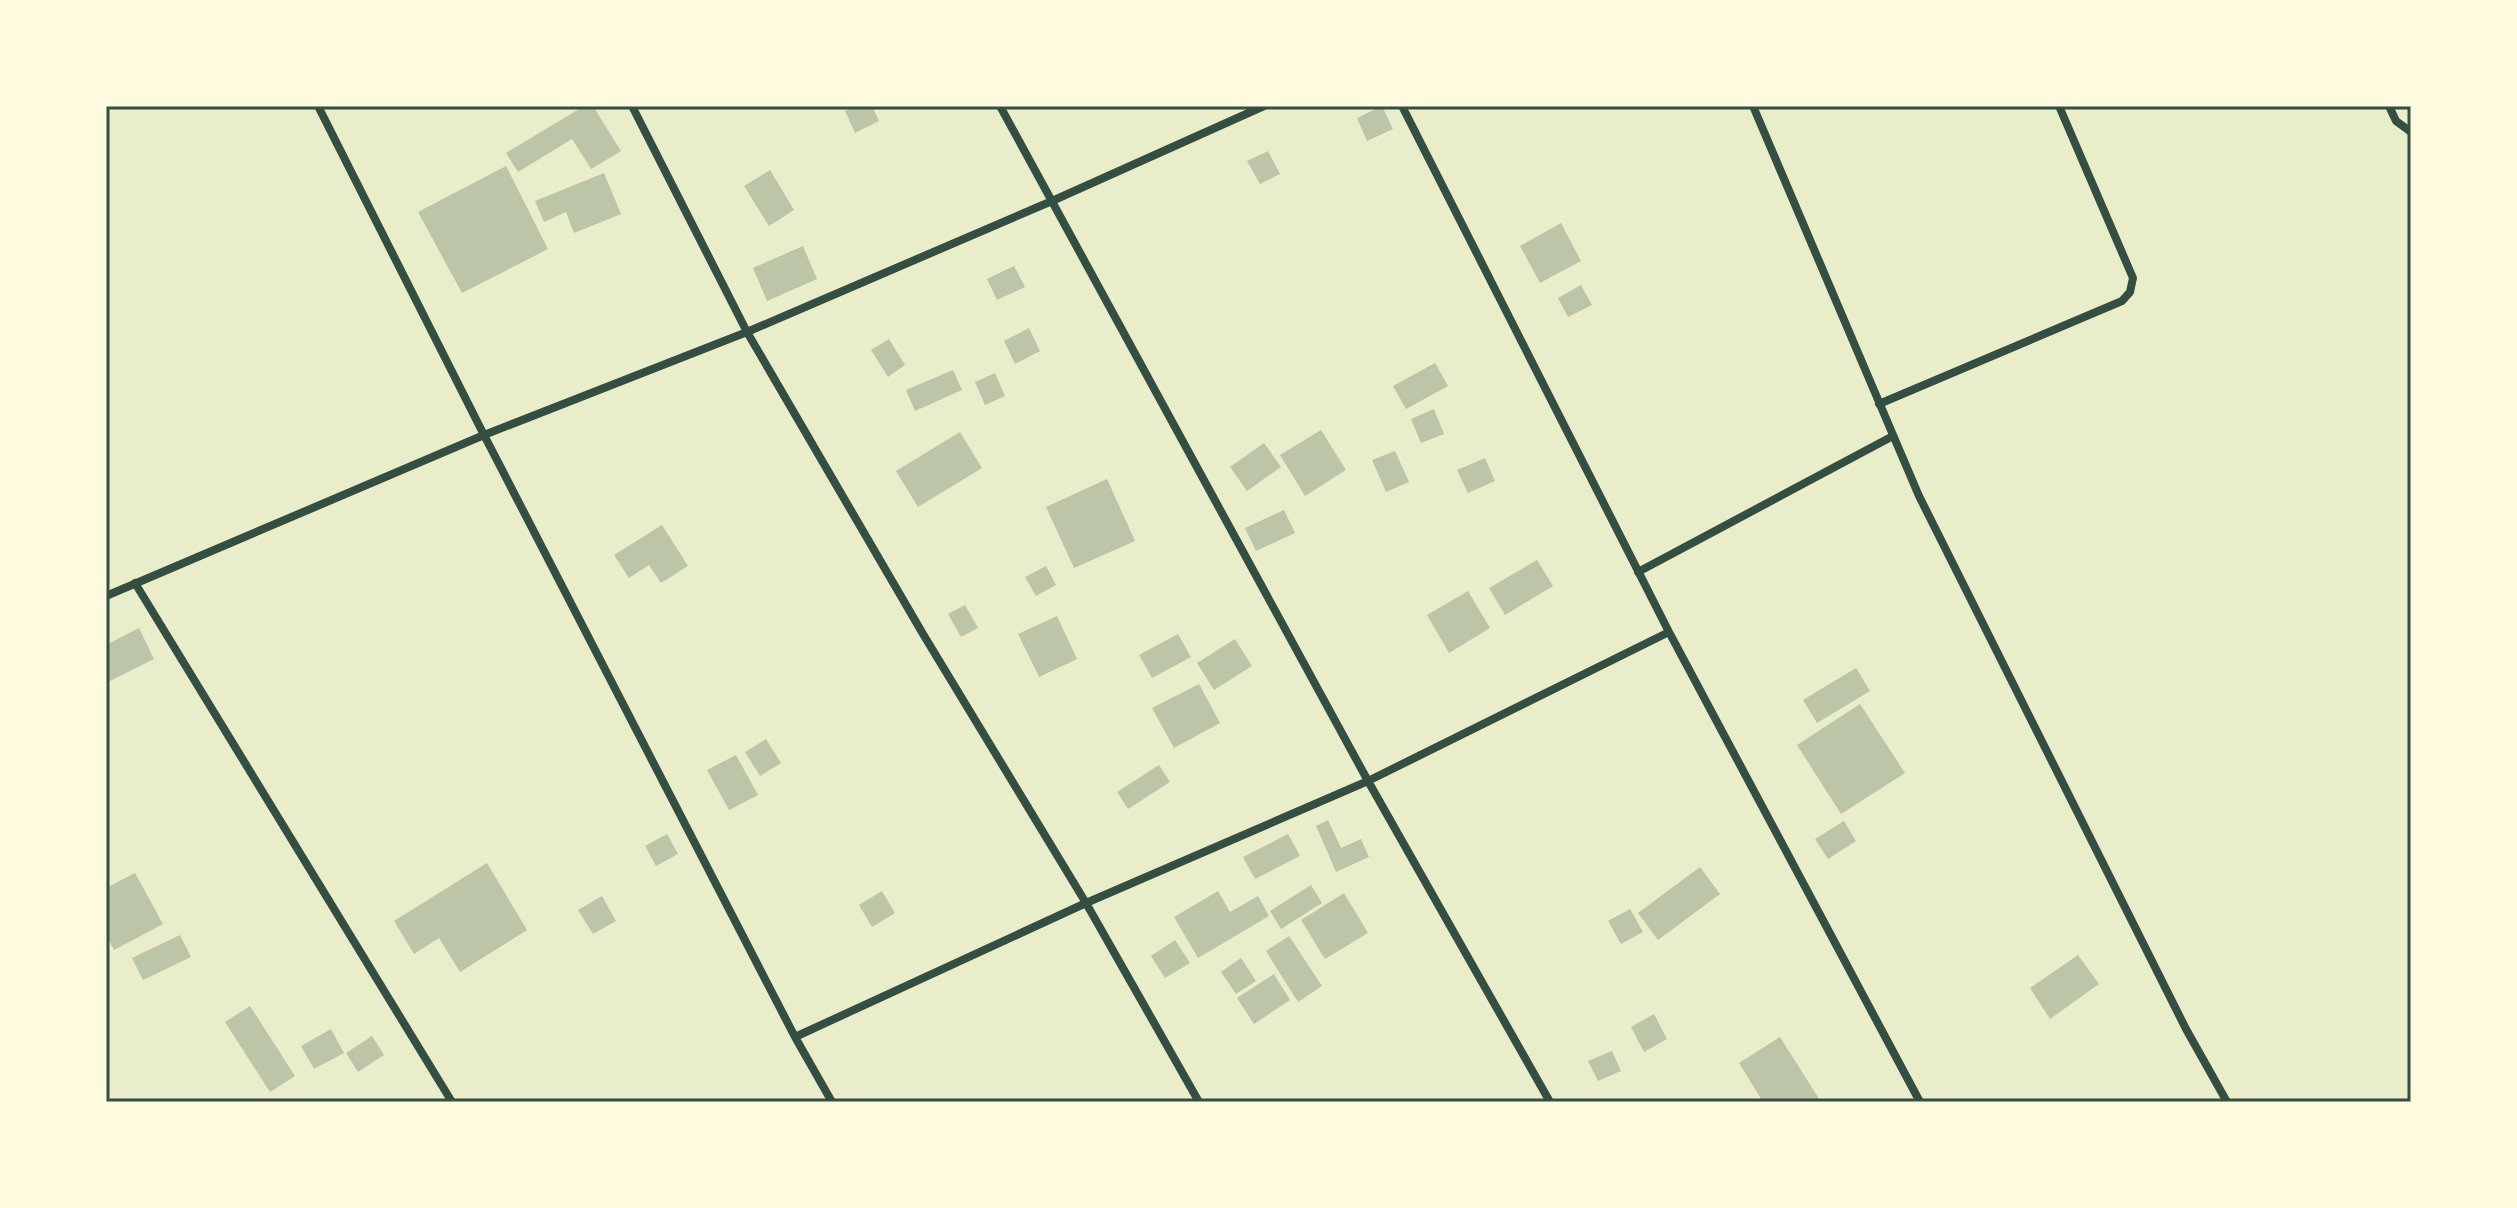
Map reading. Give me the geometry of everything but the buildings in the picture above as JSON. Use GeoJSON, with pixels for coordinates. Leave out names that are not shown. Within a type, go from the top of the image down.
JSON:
{"type":"FeatureCollection","features":[{"type":"Feature","properties":{"kind":"street"},"geometry":{"type":"LineString","coordinates":[[318,106],[484,435],[795,1037],[832,1102]]}},
{"type":"Feature","properties":{"kind":"street"},"geometry":{"type":"LineString","coordinates":[[632,106],[747,332],[923,634],[1086,903],[1199,1102]]}},
{"type":"Feature","properties":{"kind":"street"},"geometry":{"type":"LineString","coordinates":[[1000,106],[1368,781],[1550,1102]]}},
{"type":"Feature","properties":{"kind":"street"},"geometry":{"type":"LineString","coordinates":[[106,596],[484,435],[747,332],[1264,106]]}},
{"type":"Feature","properties":{"kind":"street"},"geometry":{"type":"LineString","coordinates":[[1402,106],[1669,632],[1920,1102]]}},
{"type":"Feature","properties":{"kind":"street"},"geometry":{"type":"LineString","coordinates":[[1753,106],[1919,496],[2186,1029],[2227,1102]]}},
{"type":"Feature","properties":{"kind":"street"},"geometry":{"type":"LineString","coordinates":[[1879,404],[2122,301],[2130,292],[2133,278],[2059,106]]}},
{"type":"Feature","properties":{"kind":"street"},"geometry":{"type":"LineString","coordinates":[[2389,106],[2396,121],[2411,132]]}},
{"type":"Feature","properties":{"kind":"street"},"geometry":{"type":"LineString","coordinates":[[1638,572],[1893,436]]}},
{"type":"Feature","properties":{"kind":"street"},"geometry":{"type":"LineString","coordinates":[[135,583],[452,1102]]}},
{"type":"Feature","properties":{"kind":"street"},"geometry":{"type":"LineString","coordinates":[[795,1037],[1086,903],[1368,781],[1669,632]]}}]}
